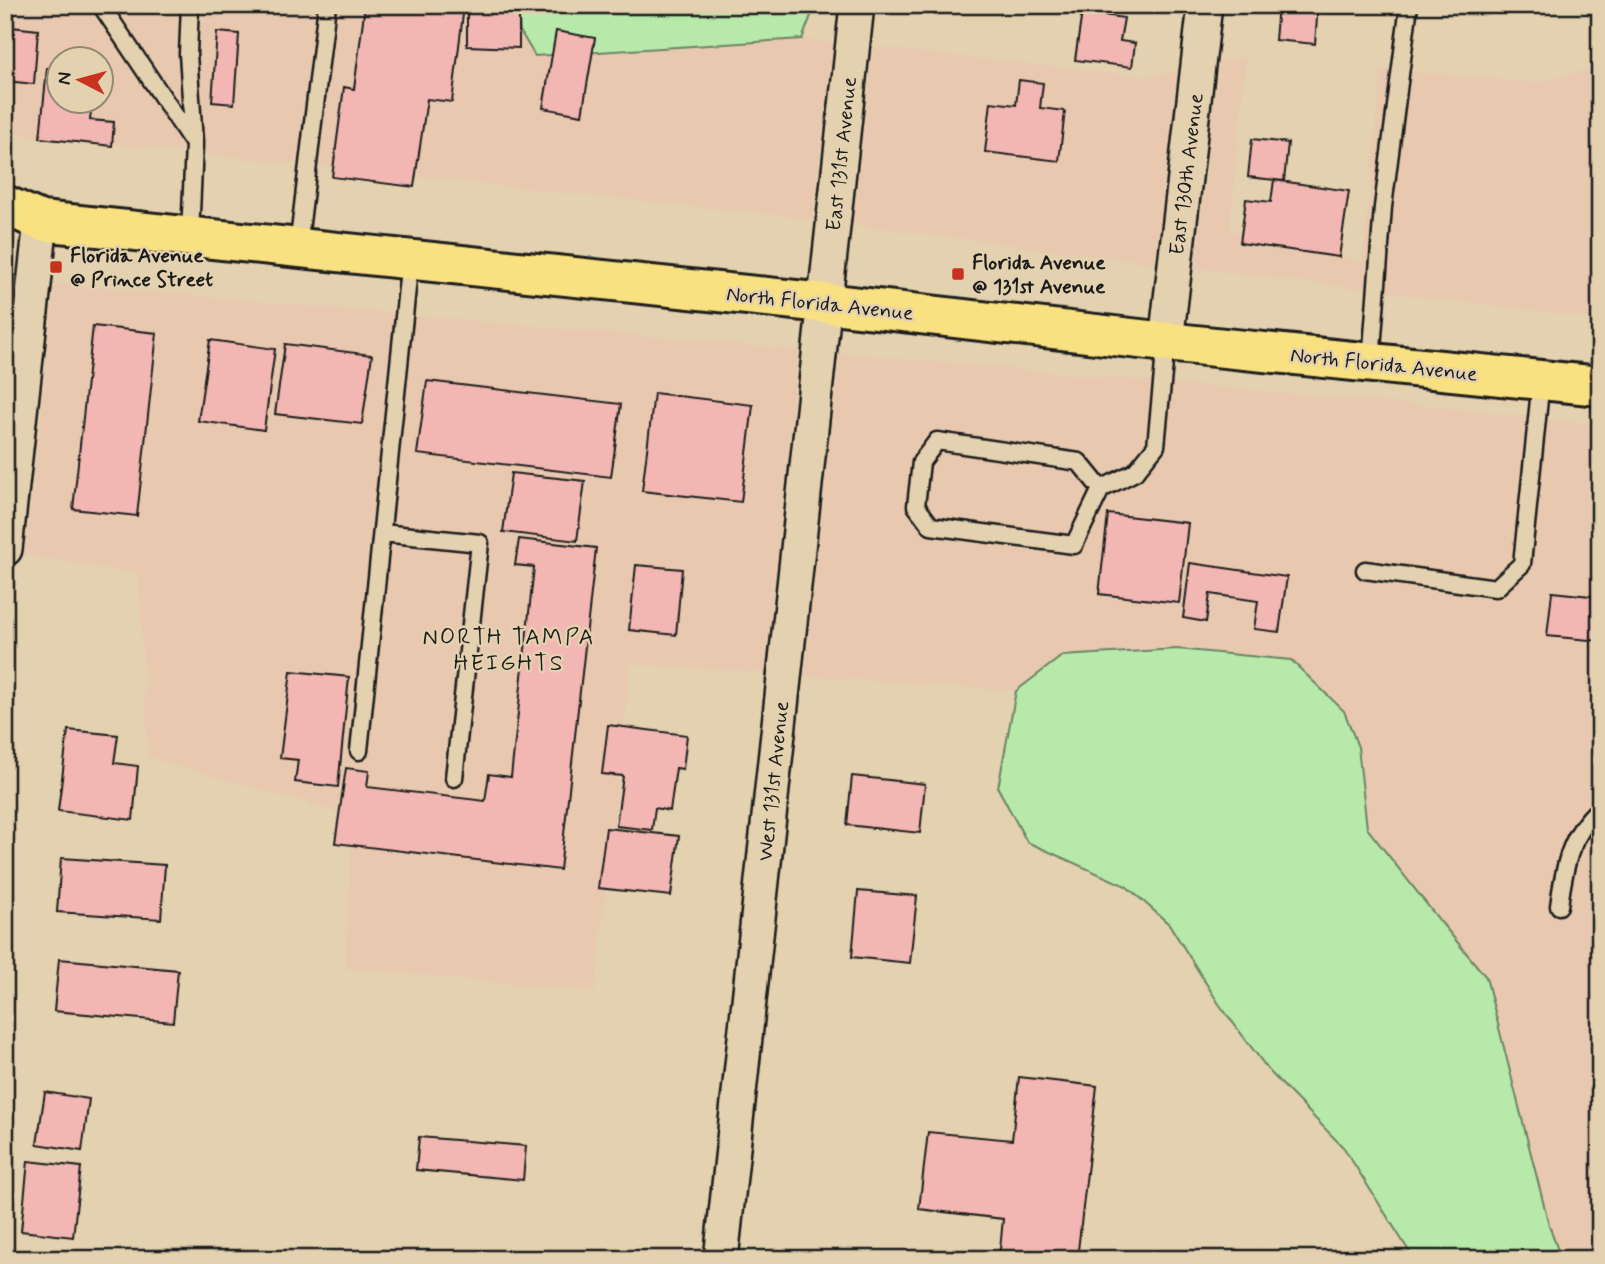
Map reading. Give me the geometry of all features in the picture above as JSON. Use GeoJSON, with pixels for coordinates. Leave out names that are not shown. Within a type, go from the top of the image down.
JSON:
{"type":"FeatureCollection","features":[{"type":"Feature","properties":{"kind":"main road","name":"North Florida Avenue"},"geometry":{"type":"LineString","coordinates":[[5,205],[23,225],[190,236],[1600,386]]}},
{"type":"Feature","properties":{"kind":"street","name":"East 131st Avenue"},"geometry":{"type":"LineString","coordinates":[[824,303],[858,5]]}},
{"type":"Feature","properties":{"kind":"street","name":"East 130th Avenue"},"geometry":{"type":"LineString","coordinates":[[1167,342],[1205,5]]}},
{"type":"Feature","properties":{"kind":"street"},"geometry":{"type":"LineString","coordinates":[[5,548],[23,225]]}},
{"type":"Feature","properties":{"kind":"street","name":"West 131st Avenue"},"geometry":{"type":"LineString","coordinates":[[721,1259],[824,303]]}},
{"type":"Feature","properties":{"kind":"lane"},"geometry":{"type":"LineString","coordinates":[[101,5],[194,144]]}},
{"type":"Feature","properties":{"kind":"lane"},"geometry":{"type":"LineString","coordinates":[[190,5],[188,54],[194,144],[190,236]]}},
{"type":"Feature","properties":{"kind":"lane"},"geometry":{"type":"LineString","coordinates":[[298,248],[327,5]]}},
{"type":"Feature","properties":{"kind":"lane"},"geometry":{"type":"LineString","coordinates":[[1371,362],[1383,207],[1409,5]]}},
{"type":"Feature","properties":{"kind":"lane"},"geometry":{"type":"LineString","coordinates":[[359,751],[411,259]]}},
{"type":"Feature","properties":{"kind":"lane"},"geometry":{"type":"LineString","coordinates":[[1101,489],[1079,462],[937,441],[921,463],[916,506],[931,526],[1074,545],[1101,489],[1135,472],[1156,446],[1167,342]]}},
{"type":"Feature","properties":{"kind":"lane"},"geometry":{"type":"LineString","coordinates":[[1365,570],[1496,588],[1522,564],[1541,380]]}},
{"type":"Feature","properties":{"kind":"lane"},"geometry":{"type":"LineString","coordinates":[[382,533],[480,543],[454,778]]}},
{"type":"Feature","properties":{"kind":"lane"},"geometry":{"type":"LineString","coordinates":[[1559,906],[1567,857],[1586,823],[1600,808]]}},
{"type":"Feature","properties":{"kind":"shaded area"},"geometry":{"type":"Polygon","coordinates":[[[5,5],[518,5],[535,56],[802,39],[833,43],[813,219],[5,133],[5,5]]]}},
{"type":"Feature","properties":{"kind":"shaded area"},"geometry":{"type":"Polygon","coordinates":[[[873,47],[1147,77],[1178,71],[1155,263],[853,225],[873,47]]]}},
{"type":"Feature","properties":{"kind":"shaded area"},"geometry":{"type":"Polygon","coordinates":[[[1246,57],[1230,230],[1363,262],[1381,69],[1536,83],[1600,67],[1600,319],[1195,268],[1219,62],[1246,57]]]}},
{"type":"Feature","properties":{"kind":"shaded area"},"geometry":{"type":"Polygon","coordinates":[[[55,283],[799,350],[765,673],[631,664],[595,992],[345,968],[353,814],[337,812],[148,757],[139,574],[25,555],[55,283]]]}},
{"type":"Feature","properties":{"kind":"shaded area"},"geometry":{"type":"Polygon","coordinates":[[[839,353],[1449,408],[1600,425],[1600,1259],[1561,1259],[1549,1225],[1486,977],[1367,828],[1358,747],[1062,656],[1016,691],[804,676],[839,353]]]}},
{"type":"Feature","properties":{"kind":"green space"},"geometry":{"type":"Polygon","coordinates":[[[518,5],[815,5],[802,39],[535,56],[520,31],[518,5]]]}},
{"type":"Feature","properties":{"kind":"green space"},"geometry":{"type":"Polygon","coordinates":[[[1177,649],[1291,660],[1344,711],[1358,747],[1367,828],[1486,977],[1549,1225],[1561,1259],[1414,1259],[1344,1148],[1270,1072],[1219,1004],[1169,924],[1126,886],[1027,842],[998,788],[1016,691],[1062,656],[1177,649]]]}},
{"type":"Feature","properties":{"kind":"building"},"geometry":{"type":"Polygon","coordinates":[[[365,5],[464,6],[452,102],[427,99],[414,187],[332,177],[344,87],[354,89],[365,5]]]}},
{"type":"Feature","properties":{"kind":"building"},"geometry":{"type":"Polygon","coordinates":[[[467,5],[519,5],[519,48],[467,46],[467,5]]]}},
{"type":"Feature","properties":{"kind":"building"},"geometry":{"type":"Polygon","coordinates":[[[1278,5],[1318,5],[1315,44],[1275,40],[1278,5]]]}},
{"type":"Feature","properties":{"kind":"building"},"geometry":{"type":"Polygon","coordinates":[[[1082,12],[1124,18],[1120,41],[1135,43],[1132,67],[1075,60],[1082,12]]]}},
{"type":"Feature","properties":{"kind":"building"},"geometry":{"type":"Polygon","coordinates":[[[11,27],[38,30],[34,84],[6,81],[11,27]]]}},
{"type":"Feature","properties":{"kind":"building"},"geometry":{"type":"Polygon","coordinates":[[[556,31],[595,38],[582,115],[543,108],[556,31]]]}},
{"type":"Feature","properties":{"kind":"building"},"geometry":{"type":"Polygon","coordinates":[[[217,32],[239,34],[234,104],[212,102],[217,32]]]}},
{"type":"Feature","properties":{"kind":"building"},"geometry":{"type":"Polygon","coordinates":[[[46,78],[46,116],[90,116],[90,120],[114,122],[112,146],[40,138],[46,78]]]}},
{"type":"Feature","properties":{"kind":"building"},"geometry":{"type":"Polygon","coordinates":[[[1019,80],[1043,83],[1040,108],[1065,111],[1059,161],[985,152],[991,102],[1016,105],[1019,80]]]}},
{"type":"Feature","properties":{"kind":"building"},"geometry":{"type":"Polygon","coordinates":[[[1252,139],[1288,143],[1284,181],[1248,177],[1252,139]]]}},
{"type":"Feature","properties":{"kind":"building"},"geometry":{"type":"Polygon","coordinates":[[[1274,180],[1349,191],[1339,257],[1240,243],[1246,199],[1271,202],[1274,180]]]}},
{"type":"Feature","properties":{"kind":"building"},"geometry":{"type":"Polygon","coordinates":[[[93,326],[157,333],[137,516],[73,509],[93,326]]]}},
{"type":"Feature","properties":{"kind":"building"},"geometry":{"type":"Polygon","coordinates":[[[210,340],[275,349],[264,430],[198,421],[210,340]]]}},
{"type":"Feature","properties":{"kind":"building"},"geometry":{"type":"Polygon","coordinates":[[[285,344],[372,355],[362,424],[275,414],[285,344]]]}},
{"type":"Feature","properties":{"kind":"building"},"geometry":{"type":"Polygon","coordinates":[[[427,381],[621,404],[611,477],[417,454],[427,381]]]}},
{"type":"Feature","properties":{"kind":"building"},"geometry":{"type":"Polygon","coordinates":[[[654,393],[753,405],[741,502],[642,491],[654,393]]]}},
{"type":"Feature","properties":{"kind":"building"},"geometry":{"type":"Polygon","coordinates":[[[511,473],[585,481],[577,541],[503,532],[511,473]]]}},
{"type":"Feature","properties":{"kind":"building"},"geometry":{"type":"Polygon","coordinates":[[[1108,514],[1188,523],[1179,603],[1099,594],[1108,514]]]}},
{"type":"Feature","properties":{"kind":"building"},"geometry":{"type":"Polygon","coordinates":[[[519,539],[596,548],[560,870],[335,843],[346,768],[369,771],[367,787],[485,801],[489,774],[511,777],[534,567],[515,565],[519,539]]]}},
{"type":"Feature","properties":{"kind":"building"},"geometry":{"type":"Polygon","coordinates":[[[1190,563],[1287,577],[1279,632],[1254,629],[1258,601],[1210,594],[1206,622],[1183,618],[1190,563]]]}},
{"type":"Feature","properties":{"kind":"building"},"geometry":{"type":"Polygon","coordinates":[[[636,565],[682,569],[676,635],[629,630],[636,565]]]}},
{"type":"Feature","properties":{"kind":"building"},"geometry":{"type":"Polygon","coordinates":[[[1552,592],[1600,597],[1600,641],[1547,636],[1552,592]]]}},
{"type":"Feature","properties":{"kind":"building"},"geometry":{"type":"Polygon","coordinates":[[[291,671],[349,677],[338,787],[295,782],[298,760],[280,758],[291,671]]]}},
{"type":"Feature","properties":{"kind":"building"},"geometry":{"type":"Polygon","coordinates":[[[608,725],[687,735],[683,769],[676,768],[670,811],[655,808],[652,830],[616,826],[623,776],[602,774],[608,725]]]}},
{"type":"Feature","properties":{"kind":"building"},"geometry":{"type":"Polygon","coordinates":[[[68,730],[118,735],[114,763],[138,766],[133,820],[58,811],[68,730]]]}},
{"type":"Feature","properties":{"kind":"building"},"geometry":{"type":"Polygon","coordinates":[[[852,776],[925,784],[920,833],[847,825],[852,776]]]}},
{"type":"Feature","properties":{"kind":"building"},"geometry":{"type":"Polygon","coordinates":[[[606,828],[679,836],[671,896],[598,888],[606,828]]]}},
{"type":"Feature","properties":{"kind":"building"},"geometry":{"type":"Polygon","coordinates":[[[61,858],[165,865],[161,919],[57,912],[61,858]]]}},
{"type":"Feature","properties":{"kind":"building"},"geometry":{"type":"Polygon","coordinates":[[[858,891],[917,896],[910,963],[852,957],[858,891]]]}},
{"type":"Feature","properties":{"kind":"building"},"geometry":{"type":"Polygon","coordinates":[[[59,959],[178,970],[173,1022],[54,1011],[59,959]]]}},
{"type":"Feature","properties":{"kind":"building"},"geometry":{"type":"Polygon","coordinates":[[[1019,1077],[1097,1086],[1077,1259],[999,1259],[1003,1219],[919,1209],[928,1132],[1012,1140],[1019,1077]]]}},
{"type":"Feature","properties":{"kind":"building"},"geometry":{"type":"Polygon","coordinates":[[[45,1092],[89,1099],[82,1151],[37,1144],[45,1092]]]}},
{"type":"Feature","properties":{"kind":"building"},"geometry":{"type":"Polygon","coordinates":[[[419,1137],[526,1146],[523,1180],[416,1170],[419,1137]]]}},
{"type":"Feature","properties":{"kind":"building"},"geometry":{"type":"Polygon","coordinates":[[[28,1161],[81,1167],[73,1237],[21,1231],[28,1161]]]}},
{"type":"Feature","properties":{"kind":"place","name":"Florida Avenue @ Prince Street"},"geometry":{"type":"Point","coordinates":[56,267]}},
{"type":"Feature","properties":{"kind":"place","name":"Florida Avenue @ 131st Avenue"},"geometry":{"type":"Point","coordinates":[958,274]}},
{"type":"Feature","properties":{"kind":"district","name":"NORTH TAMPA HEIGHTS"},"geometry":{"type":"Point","coordinates":[509,649]}}]}
